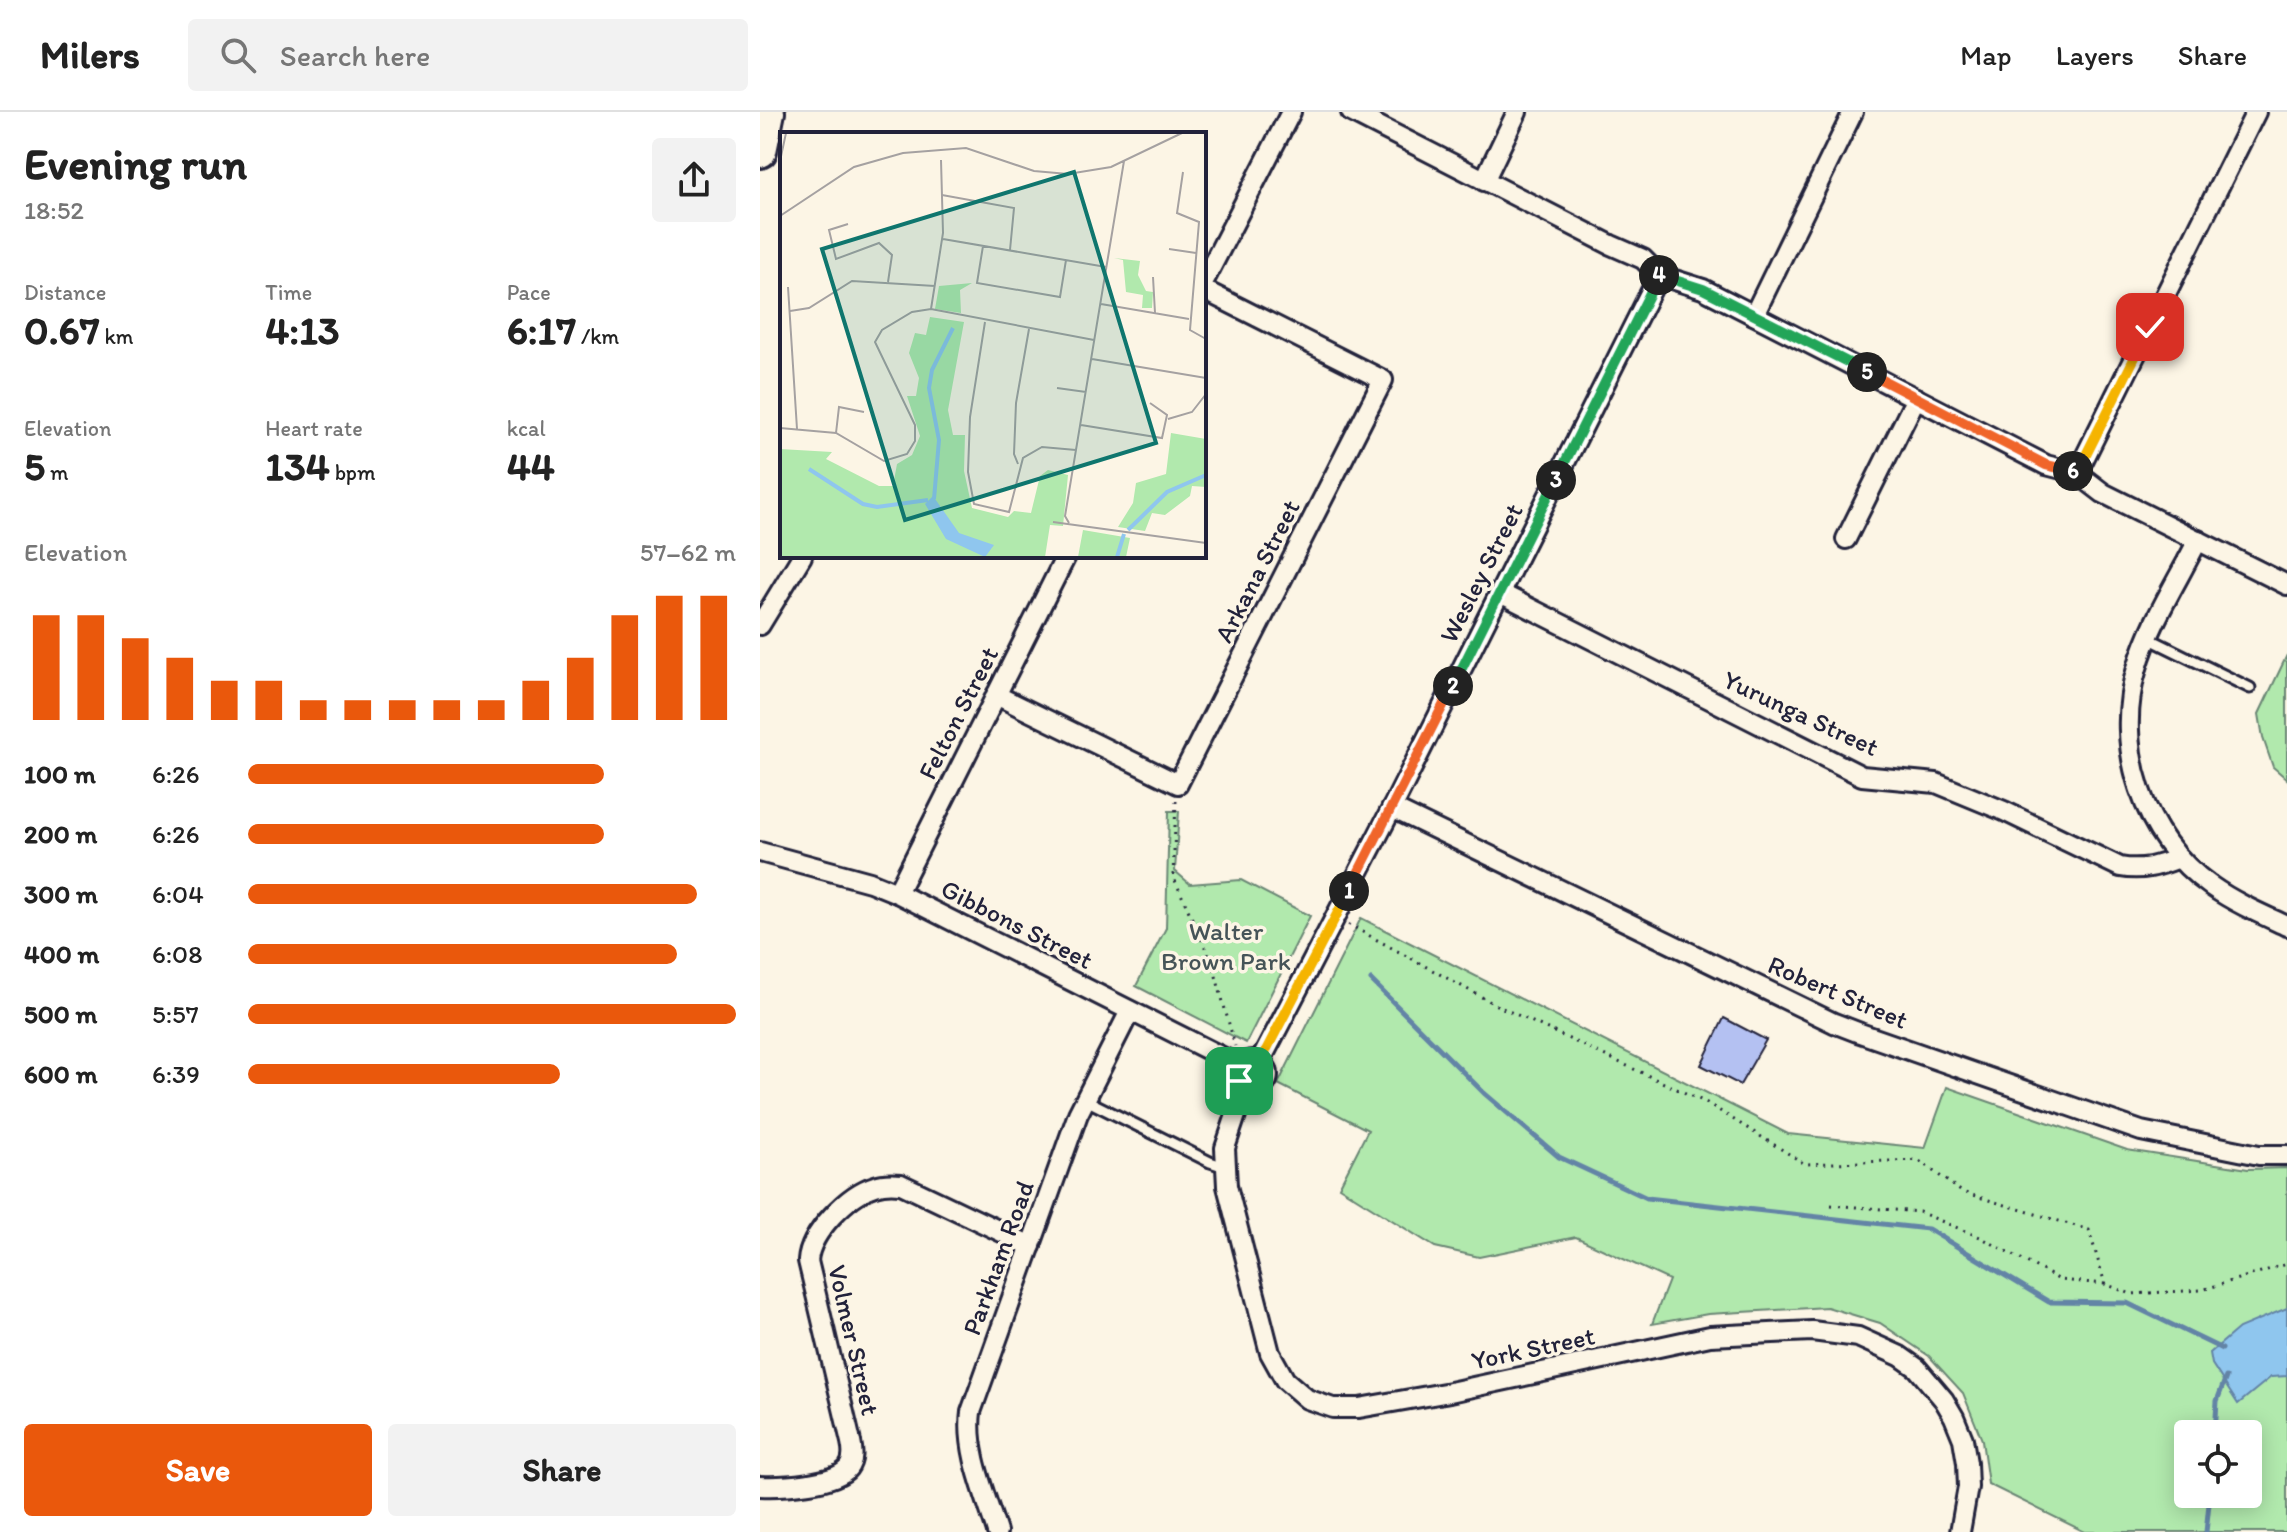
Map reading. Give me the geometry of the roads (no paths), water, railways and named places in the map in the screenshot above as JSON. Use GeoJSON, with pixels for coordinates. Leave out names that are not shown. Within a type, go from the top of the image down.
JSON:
{"type":"FeatureCollection","features":[{"type":"Feature","properties":{"kind":"highway"},"geometry":{"type":"LineString","coordinates":[[760,151],[768,112]]}},
{"type":"Feature","properties":{"kind":"street"},"geometry":{"type":"LineString","coordinates":[[1206,277],[1291,112]]}},
{"type":"Feature","properties":{"kind":"street"},"geometry":{"type":"LineString","coordinates":[[1351,112],[1643,259],[1659,275],[1692,284],[2046,465],[2077,473],[2103,493],[2287,585]]}},
{"type":"Feature","properties":{"kind":"street"},"geometry":{"type":"LineString","coordinates":[[1484,181],[1517,112]]}},
{"type":"Feature","properties":{"kind":"street"},"geometry":{"type":"LineString","coordinates":[[1754,315],[1853,112]]}},
{"type":"Feature","properties":{"kind":"street"},"geometry":{"type":"LineString","coordinates":[[2077,473],[2256,112]]}},
{"type":"Feature","properties":{"kind":"street","name":"Wesley Street"},"geometry":{"type":"LineString","coordinates":[[1392,808],[1659,275]]}},
{"type":"Feature","properties":{"kind":"street","name":"Arkana Street"},"geometry":{"type":"LineString","coordinates":[[996,695],[1178,784],[1383,380],[1206,291]]}},
{"type":"Feature","properties":{"kind":"street"},"geometry":{"type":"LineString","coordinates":[[1846,539],[1916,398]]}},
{"type":"Feature","properties":{"kind":"street"},"geometry":{"type":"LineString","coordinates":[[2198,540],[2148,638],[2136,670],[2128,745],[2138,786],[2155,827],[2179,858],[2209,885],[2287,926]]}},
{"type":"Feature","properties":{"kind":"street"},"geometry":{"type":"LineString","coordinates":[[760,625],[801,558]]}},
{"type":"Feature","properties":{"kind":"street","name":"Felton Street"},"geometry":{"type":"LineString","coordinates":[[897,893],[1060,558]]}},
{"type":"Feature","properties":{"kind":"street","name":"Yurunga Street"},"geometry":{"type":"LineString","coordinates":[[1500,593],[1862,776],[1936,783],[1991,805],[2120,867],[2153,868],[2179,858]]}},
{"type":"Feature","properties":{"kind":"street"},"geometry":{"type":"LineString","coordinates":[[1260,1062],[1392,808]]}},
{"type":"Feature","properties":{"kind":"street","name":"Robert Street"},"geometry":{"type":"LineString","coordinates":[[1392,808],[1847,1028],[2141,1131],[2259,1155],[2287,1155]]}},
{"type":"Feature","properties":{"kind":"street","name":"Gibbons Street"},"geometry":{"type":"LineString","coordinates":[[760,852],[870,882],[897,893],[1234,1063]]}},
{"type":"Feature","properties":{"kind":"street","name":"Parkham Road"},"geometry":{"type":"LineString","coordinates":[[997,1532],[972,1450],[969,1426],[975,1398],[1084,1099],[1130,1011]]}},
{"type":"Feature","properties":{"kind":"street"},"geometry":{"type":"LineString","coordinates":[[1260,1062],[1267,1074],[1265,1083],[1259,1089],[1245,1088],[1237,1076],[1234,1063],[1260,1062]]}},
{"type":"Feature","properties":{"kind":"street","name":"York Street"},"geometry":{"type":"LineString","coordinates":[[1245,1088],[1230,1129],[1225,1167],[1232,1207],[1270,1353],[1285,1380],[1307,1399],[1333,1408],[1359,1408],[1450,1392],[1710,1336],[1812,1331],[1858,1337],[1900,1356],[1917,1368],[1954,1417],[1963,1439],[1967,1463],[1968,1487],[1960,1532]]}},
{"type":"Feature","properties":{"kind":"street","name":"Volmer Street"},"geometry":{"type":"LineString","coordinates":[[760,1486],[789,1485],[834,1477],[847,1470],[851,1463],[851,1442],[808,1261],[813,1239],[829,1220],[867,1188],[888,1183],[901,1184],[1031,1246]]}},
{"type":"Feature","properties":{"kind":"lane"},"geometry":{"type":"LineString","coordinates":[[2148,638],[2250,688]]}},
{"type":"Feature","properties":{"kind":"lane"},"geometry":{"type":"LineString","coordinates":[[1084,1099],[1225,1167]]}},
{"type":"Feature","properties":{"kind":"water"},"geometry":{"type":"Polygon","coordinates":[[[2287,1308],[2287,1376],[2271,1377],[2238,1404],[2212,1364],[2210,1353],[2239,1328],[2287,1308]]]}},
{"type":"Feature","properties":{"kind":"waterway"},"geometry":{"type":"LineString","coordinates":[[1371,980],[1484,1093],[1559,1157],[1647,1198],[1928,1229],[2049,1302],[2127,1303],[2222,1349]]}},
{"type":"Feature","properties":{"kind":"waterway"},"geometry":{"type":"LineString","coordinates":[[2216,1420],[2217,1401],[2226,1377]]}},
{"type":"Feature","properties":{"kind":"waterway"},"geometry":{"type":"LineString","coordinates":[[2206,1532],[2209,1508]]}},
{"type":"Feature","properties":{"kind":"park label","name":"Walter Brown Park"},"geometry":{"type":"Point","coordinates":[1226,946]}}]}
